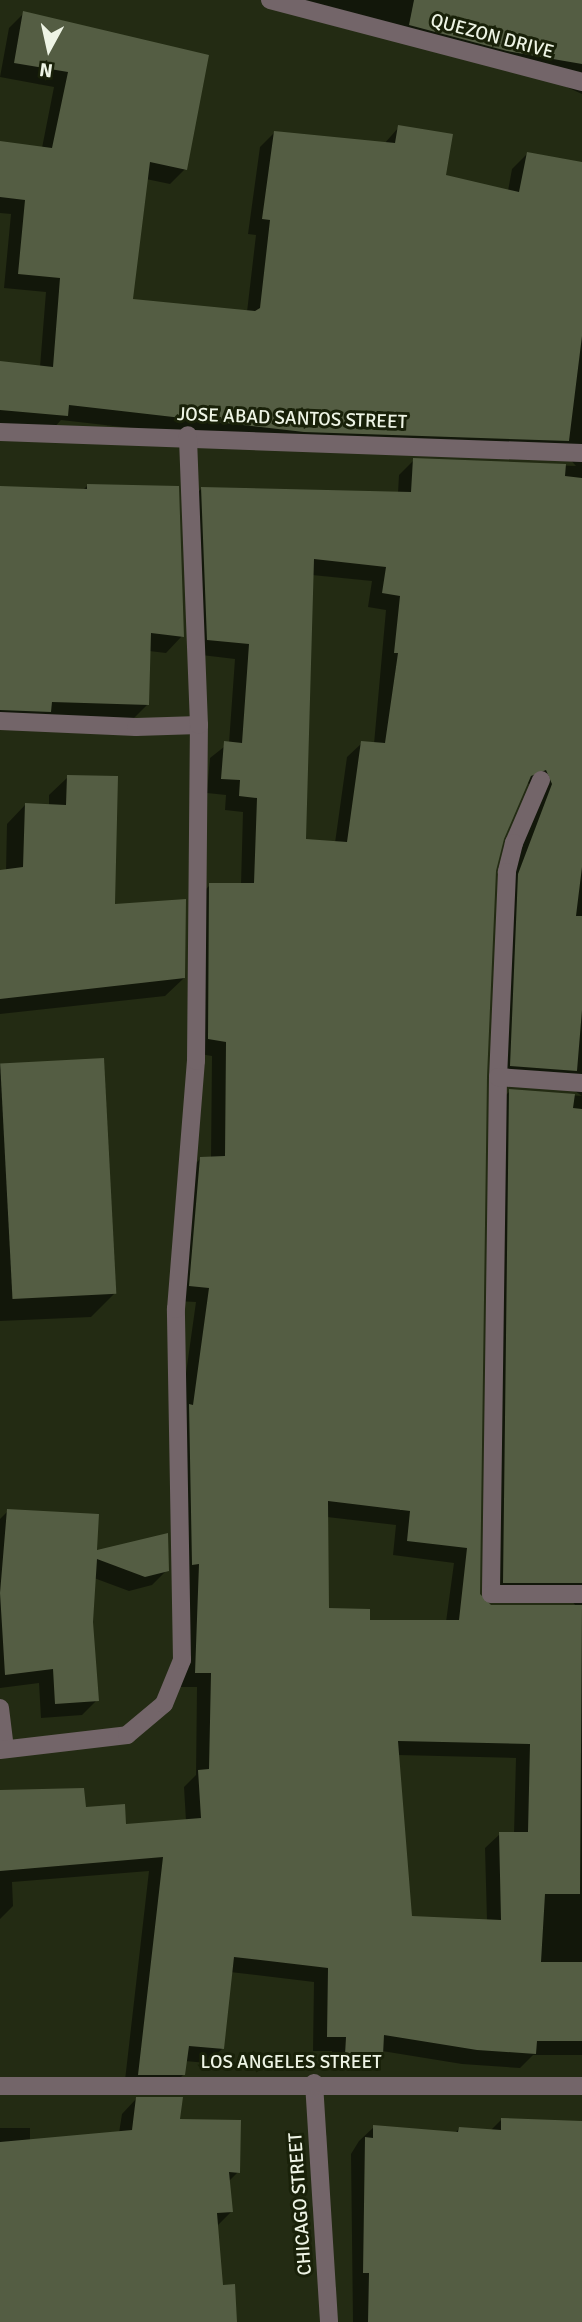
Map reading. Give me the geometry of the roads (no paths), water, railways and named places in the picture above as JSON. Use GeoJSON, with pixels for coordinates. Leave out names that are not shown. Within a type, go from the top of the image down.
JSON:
{"type":"FeatureCollection","features":[{"type":"Feature","properties":{"kind":"street","name":"QUEZON DRIVE"},"geometry":{"type":"LineString","coordinates":[[270,0],[582,82]]}},
{"type":"Feature","properties":{"kind":"street","name":"JOSE ABAD SANTOS STREET"},"geometry":{"type":"LineString","coordinates":[[0,432],[188,435],[582,453]]}},
{"type":"Feature","properties":{"kind":"street"},"geometry":{"type":"LineString","coordinates":[[0,1708],[2,1749],[127,1735],[164,1704],[182,1660],[176,1309],[196,1061],[199,725],[188,435]]}},
{"type":"Feature","properties":{"kind":"street"},"geometry":{"type":"LineString","coordinates":[[0,721],[136,727],[199,725]]}},
{"type":"Feature","properties":{"kind":"street"},"geometry":{"type":"LineString","coordinates":[[541,780],[513,843],[507,872],[498,1077],[491,1594],[582,1594]]}},
{"type":"Feature","properties":{"kind":"street"},"geometry":{"type":"LineString","coordinates":[[498,1077],[582,1083]]}},
{"type":"Feature","properties":{"kind":"street","name":"LOS ANGELES STREET"},"geometry":{"type":"LineString","coordinates":[[0,2086],[314,2083],[582,2086]]}},
{"type":"Feature","properties":{"kind":"street","name":"CHICAGO STREET"},"geometry":{"type":"LineString","coordinates":[[314,2083],[329,2322]]}}]}
